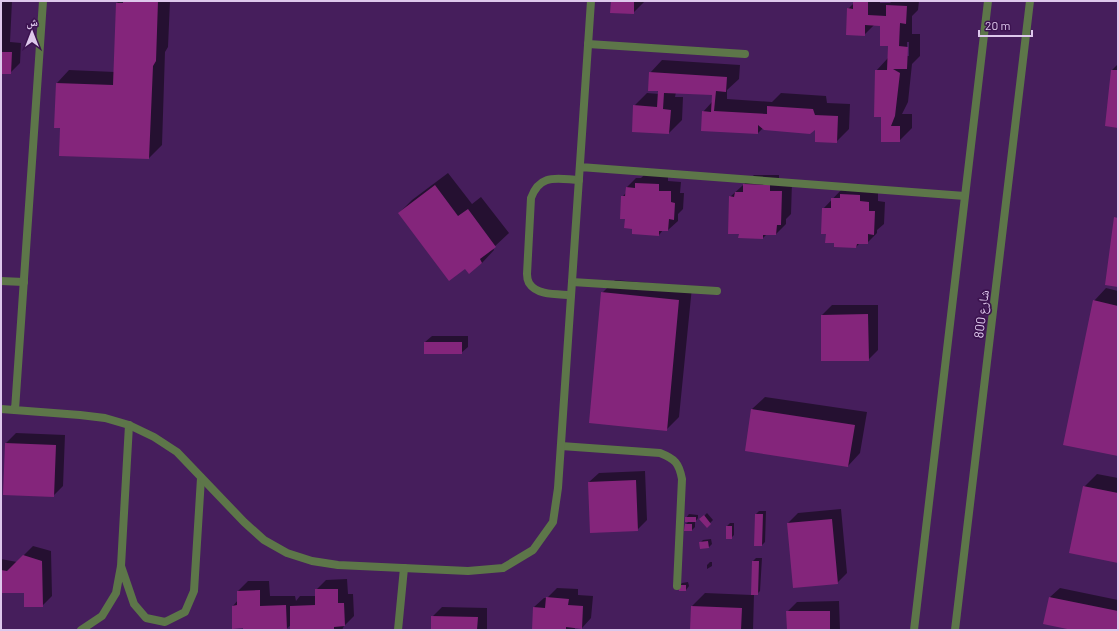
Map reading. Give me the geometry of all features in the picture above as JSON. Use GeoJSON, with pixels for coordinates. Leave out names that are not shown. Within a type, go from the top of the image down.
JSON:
{"type":"FeatureCollection","features":[{"type":"Feature","properties":{"kind":"street"},"geometry":{"type":"LineString","coordinates":[[15,410],[43,1]]}},
{"type":"Feature","properties":{"kind":"street"},"geometry":{"type":"LineString","coordinates":[[1,409],[99,417],[129,425],[154,437],[176,452],[249,527],[264,540],[287,553],[312,561],[332,564],[468,571],[503,568],[533,550],[552,522],[558,488],[591,1]]}},
{"type":"Feature","properties":{"kind":"street"},"geometry":{"type":"LineString","coordinates":[[914,630],[988,1]]}},
{"type":"Feature","properties":{"kind":"street","name":"شارع 800"},"geometry":{"type":"LineString","coordinates":[[955,630],[1030,1]]}},
{"type":"Feature","properties":{"kind":"street"},"geometry":{"type":"LineString","coordinates":[[588,44],[745,54]]}},
{"type":"Feature","properties":{"kind":"street"},"geometry":{"type":"LineString","coordinates":[[580,167],[965,196]]}},
{"type":"Feature","properties":{"kind":"street"},"geometry":{"type":"LineString","coordinates":[[571,295],[546,293],[537,290],[530,283],[527,274],[530,198],[534,189],[541,182],[550,179],[579,180]]}},
{"type":"Feature","properties":{"kind":"street"},"geometry":{"type":"LineString","coordinates":[[1,281],[24,282]]}},
{"type":"Feature","properties":{"kind":"street"},"geometry":{"type":"LineString","coordinates":[[572,282],[717,291]]}},
{"type":"Feature","properties":{"kind":"street"},"geometry":{"type":"LineString","coordinates":[[81,630],[102,616],[116,593],[121,566],[129,425]]}},
{"type":"Feature","properties":{"kind":"street"},"geometry":{"type":"LineString","coordinates":[[561,446],[660,453],[671,458],[679,467],[682,479],[677,586]]}},
{"type":"Feature","properties":{"kind":"street"},"geometry":{"type":"LineString","coordinates":[[121,566],[134,604],[146,618],[165,622],[186,612],[194,591],[201,478]]}},
{"type":"Feature","properties":{"kind":"street"},"geometry":{"type":"LineString","coordinates":[[398,630],[404,568]]}},
{"type":"Feature","properties":{"kind":"building"},"geometry":{"type":"Polygon","coordinates":[[[123,1],[158,1],[156,61],[153,66],[149,159],[59,156],[60,128],[54,128],[56,83],[113,85],[116,3],[123,3],[123,1]]]}},
{"type":"Feature","properties":{"kind":"building"},"geometry":{"type":"Polygon","coordinates":[[[611,1],[634,1],[634,14],[610,13],[611,1]]]}},
{"type":"Feature","properties":{"kind":"building"},"geometry":{"type":"Polygon","coordinates":[[[853,1],[868,1],[868,15],[886,16],[886,5],[907,6],[906,24],[900,23],[899,46],[908,47],[907,69],[893,69],[900,73],[895,116],[891,126],[900,126],[900,142],[881,142],[881,117],[874,117],[875,70],[887,70],[888,46],[880,46],[880,26],[865,25],[865,36],[846,35],[847,8],[853,9],[853,1]]]}},
{"type":"Feature","properties":{"kind":"building"},"geometry":{"type":"Polygon","coordinates":[[[1,52],[12,52],[11,74],[1,74],[1,52]]]}},
{"type":"Feature","properties":{"kind":"building"},"geometry":{"type":"Polygon","coordinates":[[[1111,70],[1118,70],[1118,128],[1105,126],[1111,70]]]}},
{"type":"Feature","properties":{"kind":"building"},"geometry":{"type":"Polygon","coordinates":[[[649,72],[727,77],[726,92],[716,91],[714,111],[767,114],[767,106],[813,109],[815,115],[838,116],[837,143],[815,142],[815,130],[810,134],[764,130],[758,125],[758,134],[701,131],[702,111],[711,112],[712,95],[664,93],[663,109],[671,110],[669,134],[632,132],[633,105],[657,107],[658,91],[648,91],[649,72]]]}},
{"type":"Feature","properties":{"kind":"building"},"geometry":{"type":"Polygon","coordinates":[[[635,183],[659,184],[659,191],[671,191],[671,202],[675,203],[674,220],[669,219],[668,231],[659,231],[659,236],[632,234],[632,229],[624,228],[625,219],[620,219],[621,196],[625,196],[626,187],[635,188],[635,183]]]}},
{"type":"Feature","properties":{"kind":"building"},"geometry":{"type":"Polygon","coordinates":[[[743,184],[770,185],[770,191],[782,191],[781,225],[777,225],[776,235],[763,235],[763,239],[738,238],[739,234],[728,234],[729,196],[734,197],[735,192],[743,192],[743,184]]]}},
{"type":"Feature","properties":{"kind":"building"},"geometry":{"type":"Polygon","coordinates":[[[435,185],[458,216],[468,209],[496,247],[480,259],[482,263],[469,274],[465,269],[449,281],[398,213],[435,185]]]}},
{"type":"Feature","properties":{"kind":"building"},"geometry":{"type":"Polygon","coordinates":[[[840,194],[860,195],[860,201],[869,202],[869,211],[875,211],[874,235],[868,234],[868,244],[857,244],[856,248],[834,247],[834,243],[825,243],[826,234],[821,234],[822,208],[831,208],[831,198],[840,198],[840,194]]]}},
{"type":"Feature","properties":{"kind":"building"},"geometry":{"type":"Polygon","coordinates":[[[1114,217],[1118,218],[1118,287],[1105,285],[1114,217]]]}},
{"type":"Feature","properties":{"kind":"building"},"geometry":{"type":"Polygon","coordinates":[[[601,292],[679,300],[667,431],[589,423],[601,292]]]}},
{"type":"Feature","properties":{"kind":"building"},"geometry":{"type":"Polygon","coordinates":[[[1093,300],[1118,306],[1118,456],[1063,445],[1093,300]]]}},
{"type":"Feature","properties":{"kind":"building"},"geometry":{"type":"Polygon","coordinates":[[[868,314],[869,361],[821,361],[821,315],[868,314]]]}},
{"type":"Feature","properties":{"kind":"building"},"geometry":{"type":"Polygon","coordinates":[[[424,342],[462,342],[462,354],[424,354],[424,342]]]}},
{"type":"Feature","properties":{"kind":"building"},"geometry":{"type":"Polygon","coordinates":[[[751,409],[855,425],[848,467],[745,451],[751,409]]]}},
{"type":"Feature","properties":{"kind":"building"},"geometry":{"type":"Polygon","coordinates":[[[5,443],[56,445],[54,497],[3,495],[5,443]]]}},
{"type":"Feature","properties":{"kind":"building"},"geometry":{"type":"Polygon","coordinates":[[[636,480],[638,531],[590,533],[588,482],[636,480]]]}},
{"type":"Feature","properties":{"kind":"building"},"geometry":{"type":"Polygon","coordinates":[[[1083,486],[1118,493],[1118,563],[1069,553],[1083,486]]]}},
{"type":"Feature","properties":{"kind":"building"},"geometry":{"type":"Polygon","coordinates":[[[755,514],[763,514],[762,546],[754,546],[755,514]]]}},
{"type":"Feature","properties":{"kind":"building"},"geometry":{"type":"Polygon","coordinates":[[[704,515],[711,524],[707,528],[699,519],[704,515]]]}},
{"type":"Feature","properties":{"kind":"building"},"geometry":{"type":"Polygon","coordinates":[[[685,517],[696,517],[696,522],[685,522],[685,517]]]}},
{"type":"Feature","properties":{"kind":"building"},"geometry":{"type":"Polygon","coordinates":[[[832,519],[838,584],[793,588],[787,523],[832,519]]]}},
{"type":"Feature","properties":{"kind":"building"},"geometry":{"type":"Polygon","coordinates":[[[685,524],[692,524],[692,531],[684,531],[685,524]]]}},
{"type":"Feature","properties":{"kind":"building"},"geometry":{"type":"Polygon","coordinates":[[[726,526],[732,526],[732,539],[726,539],[726,526]]]}},
{"type":"Feature","properties":{"kind":"building"},"geometry":{"type":"Polygon","coordinates":[[[708,541],[709,548],[700,549],[699,542],[708,541]]]}},
{"type":"Feature","properties":{"kind":"building"},"geometry":{"type":"Polygon","coordinates":[[[23,555],[42,561],[43,607],[24,607],[24,593],[1,593],[1,570],[7,571],[23,555]]]}},
{"type":"Feature","properties":{"kind":"building"},"geometry":{"type":"Polygon","coordinates":[[[752,561],[759,561],[758,595],[751,595],[752,561]]]}},
{"type":"Feature","properties":{"kind":"building"},"geometry":{"type":"Polygon","coordinates":[[[678,585],[686,585],[686,591],[679,591],[678,585]]]}},
{"type":"Feature","properties":{"kind":"building"},"geometry":{"type":"Polygon","coordinates":[[[315,589],[338,589],[338,603],[344,603],[345,626],[334,627],[334,630],[290,630],[290,606],[315,605],[315,589]]]}},
{"type":"Feature","properties":{"kind":"building"},"geometry":{"type":"Polygon","coordinates":[[[260,590],[260,606],[286,605],[287,630],[232,629],[232,606],[237,605],[237,591],[260,590]]]}},
{"type":"Feature","properties":{"kind":"building"},"geometry":{"type":"Polygon","coordinates":[[[546,597],[569,599],[568,605],[583,606],[582,629],[566,627],[566,630],[532,630],[533,607],[545,608],[546,597]]]}},
{"type":"Feature","properties":{"kind":"building"},"geometry":{"type":"Polygon","coordinates":[[[1049,597],[1118,611],[1118,630],[1072,630],[1043,624],[1049,597]]]}},
{"type":"Feature","properties":{"kind":"building"},"geometry":{"type":"Polygon","coordinates":[[[691,606],[742,608],[741,630],[690,630],[691,606]]]}},
{"type":"Feature","properties":{"kind":"building"},"geometry":{"type":"Polygon","coordinates":[[[786,611],[830,611],[830,630],[787,630],[786,611]]]}},
{"type":"Feature","properties":{"kind":"building"},"geometry":{"type":"Polygon","coordinates":[[[431,616],[478,617],[477,630],[431,630],[431,616]]]}}]}
